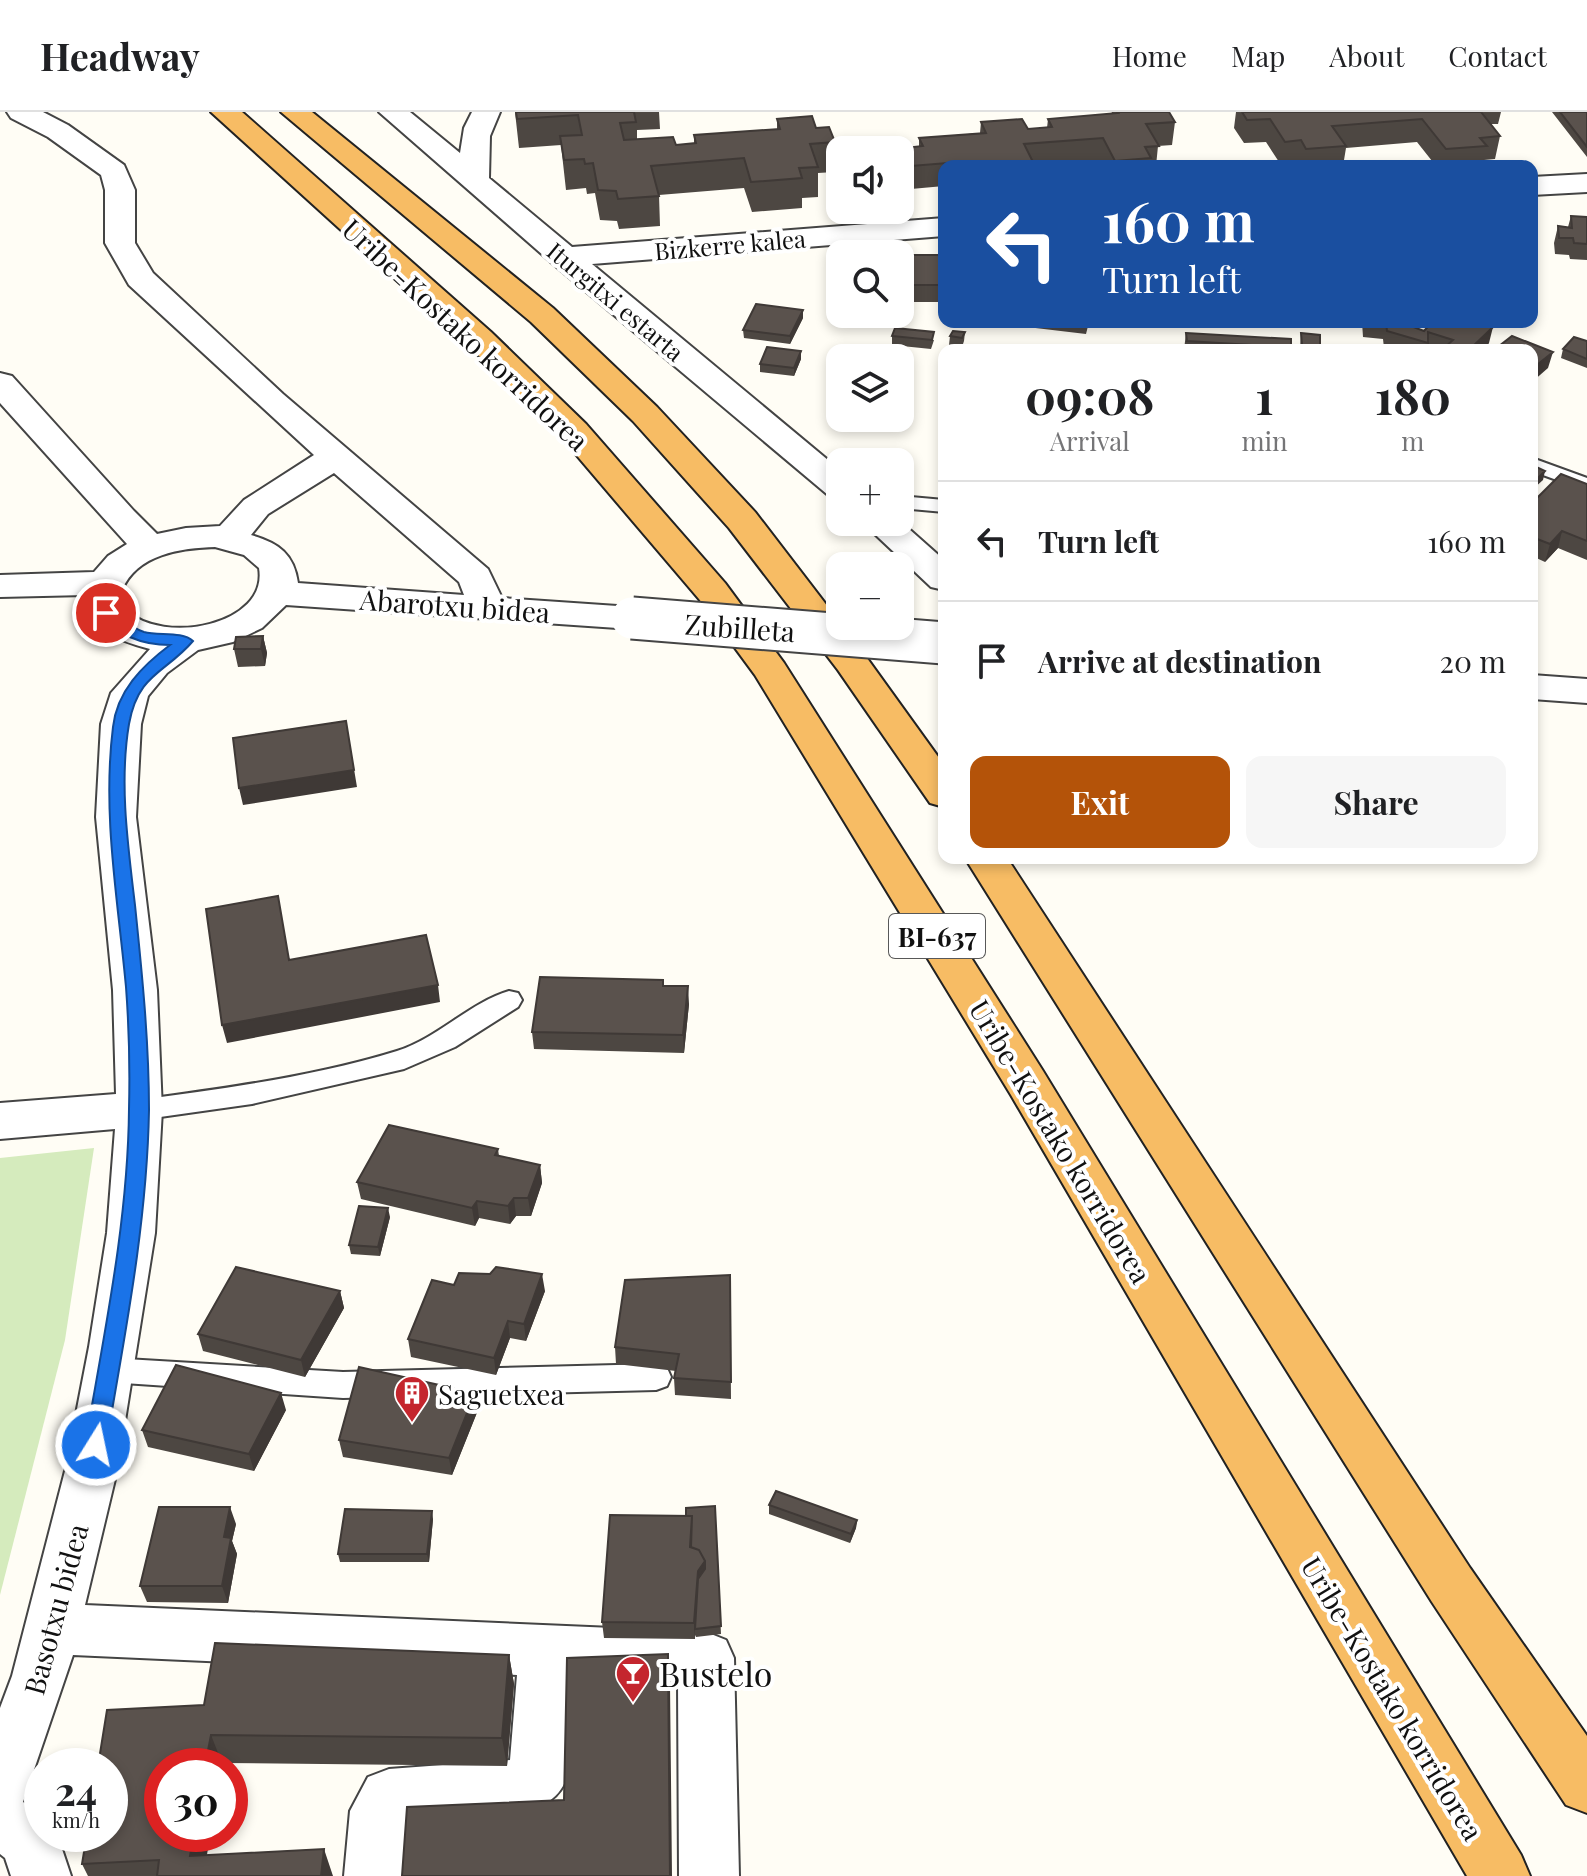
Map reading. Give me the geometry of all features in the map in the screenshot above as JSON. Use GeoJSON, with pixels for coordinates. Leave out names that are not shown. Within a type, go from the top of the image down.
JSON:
{"type":"FeatureCollection","features":[{"type":"Feature","properties":{"kind":"highway","name":"Uribe-Kostako korridorea"},"geometry":{"type":"LineString","coordinates":[[225,112],[480,339],[574,431],[721,602],[779,685],[1027,1083],[1500,1876]]}},
{"type":"Feature","properties":{"kind":"highway","name":"Uribe-Kostako korridorea"},"geometry":{"type":"LineString","coordinates":[[295,112],[542,315],[645,414],[742,520],[851,662],[938,785]]}},
{"type":"Feature","properties":{"kind":"highway","name":"BI-637"},"geometry":{"type":"LineString","coordinates":[[990,864],[1451,1585],[1573,1763]]}},
{"type":"Feature","properties":{"kind":"street"},"geometry":{"type":"LineString","coordinates":[[21,112],[58,131],[114,171],[120,190],[120,243],[140,278],[335,457],[475,577],[488,607]]}},
{"type":"Feature","properties":{"kind":"street","name":"Iturgitxi estarta"},"geometry":{"type":"LineString","coordinates":[[393,112],[826,476]]}},
{"type":"Feature","properties":{"kind":"street"},"geometry":{"type":"LineString","coordinates":[[475,180],[477,125],[486,112]]}},
{"type":"Feature","properties":{"kind":"street"},"geometry":{"type":"LineString","coordinates":[[1538,186],[1587,183]]}},
{"type":"Feature","properties":{"kind":"street","name":"Bizkerre kalea"},"geometry":{"type":"LineString","coordinates":[[563,257],[938,227]]}},
{"type":"Feature","properties":{"kind":"street"},"geometry":{"type":"LineString","coordinates":[[0,383],[121,519],[151,547]]}},
{"type":"Feature","properties":{"kind":"street"},"geometry":{"type":"LineString","coordinates":[[229,538],[256,507],[335,457]]}},
{"type":"Feature","properties":{"kind":"street"},"geometry":{"type":"LineString","coordinates":[[896,536],[938,574]]}},
{"type":"Feature","properties":{"kind":"street"},"geometry":{"type":"LineString","coordinates":[[188,537],[229,538],[261,549],[275,561],[281,576],[278,593],[266,610],[244,625],[216,636],[186,641],[159,640],[118,626],[106,613],[102,598],[106,583],[118,567],[151,547],[188,537]]}},
{"type":"Feature","properties":{"kind":"street"},"geometry":{"type":"LineString","coordinates":[[0,586],[106,583]]}},
{"type":"Feature","properties":{"kind":"street","name":"Abarotxu bidea"},"geometry":{"type":"LineString","coordinates":[[278,593],[632,618]]}},
{"type":"Feature","properties":{"kind":"street","name":"Zubilleta"},"geometry":{"type":"LineString","coordinates":[[632,618],[938,643]]}},
{"type":"Feature","properties":{"kind":"street","name":"Basotxu bidea"},"geometry":{"type":"LineString","coordinates":[[0,1788],[40,1676],[91,1471],[131,1233],[139,1110],[135,990],[116,817],[121,724],[130,693],[154,665],[186,641]]}},
{"type":"Feature","properties":{"kind":"street"},"geometry":{"type":"LineString","coordinates":[[1538,687],[1587,691]]}},
{"type":"Feature","properties":{"kind":"street"},"geometry":{"type":"LineString","coordinates":[[0,1121],[139,1110]]}},
{"type":"Feature","properties":{"kind":"street"},"geometry":{"type":"LineString","coordinates":[[51,1629],[706,1658],[709,1876]]}},
{"type":"Feature","properties":{"kind":"street"},"geometry":{"type":"LineString","coordinates":[[374,1876],[379,1811],[389,1797],[524,1787],[538,1775],[547,1650]]}},
{"type":"Feature","properties":{"kind":"street"},"geometry":{"type":"LineString","coordinates":[[0,1821],[29,1839],[41,1876]]}},
{"type":"Feature","properties":{"kind":"lane"},"geometry":{"type":"LineString","coordinates":[[1538,466],[1587,485]]}},
{"type":"Feature","properties":{"kind":"lane"},"geometry":{"type":"LineString","coordinates":[[914,503],[938,505]]}},
{"type":"Feature","properties":{"kind":"lane"},"geometry":{"type":"LineString","coordinates":[[139,1110],[252,1094],[404,1059],[446,1040],[509,1000]]}},
{"type":"Feature","properties":{"kind":"lane"},"geometry":{"type":"LineString","coordinates":[[109,1370],[343,1385],[656,1377]]}},
{"type":"Feature","properties":{"kind":"green space"},"geometry":{"type":"Polygon","coordinates":[[[94,1148],[65,1340],[0,1595],[0,1158],[94,1148]]]}},
{"type":"Feature","properties":{"kind":"building"},"geometry":{"type":"Polygon","coordinates":[[[516,112],[634,112],[636,122],[620,123],[624,140],[673,137],[676,145],[696,143],[694,135],[780,129],[777,119],[812,116],[816,128],[829,127],[833,136],[826,136],[826,143],[810,144],[818,167],[799,168],[802,178],[751,182],[744,158],[651,166],[659,196],[618,199],[616,191],[598,190],[593,163],[585,164],[584,159],[564,160],[560,136],[582,135],[578,115],[517,119],[516,112]]]}},
{"type":"Feature","properties":{"kind":"building"},"geometry":{"type":"Polygon","coordinates":[[[1117,112],[1169,112],[1175,122],[1146,124],[1159,146],[1145,147],[1151,158],[1114,160],[1103,138],[1024,144],[1032,160],[938,160],[938,164],[914,166],[914,147],[923,146],[919,138],[986,133],[981,122],[1022,119],[1028,129],[1052,127],[1048,119],[1117,112]]]}},
{"type":"Feature","properties":{"kind":"building"},"geometry":{"type":"Polygon","coordinates":[[[1242,112],[1481,112],[1500,136],[1480,138],[1487,146],[1446,149],[1422,119],[1332,126],[1346,146],[1306,149],[1301,140],[1285,142],[1270,119],[1247,120],[1242,112]]]}},
{"type":"Feature","properties":{"kind":"building"},"geometry":{"type":"Polygon","coordinates":[[[1560,112],[1587,112],[1587,147],[1560,112]]]}},
{"type":"Feature","properties":{"kind":"building"},"geometry":{"type":"Polygon","coordinates":[[[1571,216],[1587,217],[1587,244],[1574,243],[1573,238],[1559,238],[1558,226],[1572,228],[1571,216]]]}},
{"type":"Feature","properties":{"kind":"building"},"geometry":{"type":"Polygon","coordinates":[[[914,255],[938,255],[938,285],[914,285],[914,255]]]}},
{"type":"Feature","properties":{"kind":"building"},"geometry":{"type":"Polygon","coordinates":[[[756,304],[803,310],[790,336],[743,330],[756,304]]]}},
{"type":"Feature","properties":{"kind":"building"},"geometry":{"type":"Polygon","coordinates":[[[895,328],[934,332],[932,340],[892,336],[895,328]]]}},
{"type":"Feature","properties":{"kind":"building"},"geometry":{"type":"Polygon","coordinates":[[[1387,328],[1424,331],[1427,328],[1492,328],[1475,344],[1448,344],[1453,340],[1428,332],[1428,343],[1387,331],[1387,328]]]}},
{"type":"Feature","properties":{"kind":"building"},"geometry":{"type":"Polygon","coordinates":[[[953,331],[965,332],[962,338],[950,336],[953,331]]]}},
{"type":"Feature","properties":{"kind":"building"},"geometry":{"type":"Polygon","coordinates":[[[1186,333],[1291,339],[1291,344],[1235,344],[1187,341],[1186,333]]]}},
{"type":"Feature","properties":{"kind":"building"},"geometry":{"type":"Polygon","coordinates":[[[1301,333],[1320,335],[1320,344],[1302,344],[1301,333]]]}},
{"type":"Feature","properties":{"kind":"building"},"geometry":{"type":"Polygon","coordinates":[[[1512,336],[1532,344],[1502,344],[1512,336]]]}},
{"type":"Feature","properties":{"kind":"building"},"geometry":{"type":"Polygon","coordinates":[[[1574,337],[1587,341],[1587,359],[1563,349],[1574,337]]]}},
{"type":"Feature","properties":{"kind":"building"},"geometry":{"type":"Polygon","coordinates":[[[1538,346],[1553,352],[1538,364],[1538,346]]]}},
{"type":"Feature","properties":{"kind":"building"},"geometry":{"type":"Polygon","coordinates":[[[767,347],[801,351],[794,368],[760,364],[767,347]]]}},
{"type":"Feature","properties":{"kind":"building"},"geometry":{"type":"Polygon","coordinates":[[[1561,474],[1587,484],[1587,541],[1562,531],[1550,544],[1538,539],[1538,497],[1561,474]]]}},
{"type":"Feature","properties":{"kind":"building"},"geometry":{"type":"Polygon","coordinates":[[[263,636],[261,649],[234,649],[236,637],[263,636]]]}},
{"type":"Feature","properties":{"kind":"building"},"geometry":{"type":"Polygon","coordinates":[[[346,721],[354,770],[239,788],[233,738],[346,721]]]}},
{"type":"Feature","properties":{"kind":"building"},"geometry":{"type":"Polygon","coordinates":[[[278,896],[289,960],[426,935],[438,985],[222,1025],[206,909],[278,896]]]}},
{"type":"Feature","properties":{"kind":"building"},"geometry":{"type":"Polygon","coordinates":[[[540,977],[663,980],[663,986],[688,986],[683,1035],[532,1032],[540,977]]]}},
{"type":"Feature","properties":{"kind":"building"},"geometry":{"type":"Polygon","coordinates":[[[389,1125],[498,1149],[495,1155],[540,1165],[528,1198],[514,1198],[508,1206],[477,1201],[472,1208],[357,1182],[389,1125]]]}},
{"type":"Feature","properties":{"kind":"building"},"geometry":{"type":"Polygon","coordinates":[[[359,1206],[388,1208],[378,1247],[349,1245],[359,1206]]]}},
{"type":"Feature","properties":{"kind":"building"},"geometry":{"type":"Polygon","coordinates":[[[236,1267],[340,1291],[301,1360],[198,1334],[236,1267]]]}},
{"type":"Feature","properties":{"kind":"building"},"geometry":{"type":"Polygon","coordinates":[[[496,1267],[542,1274],[524,1324],[508,1321],[494,1358],[408,1339],[432,1280],[454,1285],[459,1273],[490,1274],[496,1267]]]}},
{"type":"Feature","properties":{"kind":"building"},"geometry":{"type":"Polygon","coordinates":[[[730,1275],[731,1382],[674,1378],[679,1354],[615,1347],[625,1280],[730,1275]]]}},
{"type":"Feature","properties":{"kind":"building"},"geometry":{"type":"Polygon","coordinates":[[[176,1365],[281,1393],[249,1454],[142,1430],[176,1365]]]}},
{"type":"Feature","properties":{"kind":"building","name":"Saguetxea"},"geometry":{"type":"Polygon","coordinates":[[[359,1367],[475,1393],[449,1458],[339,1440],[359,1367]]]}},
{"type":"Feature","properties":{"kind":"building"},"geometry":{"type":"Polygon","coordinates":[[[776,1491],[857,1520],[851,1534],[769,1505],[776,1491]]]}},
{"type":"Feature","properties":{"kind":"building"},"geometry":{"type":"Polygon","coordinates":[[[715,1506],[721,1626],[695,1629],[698,1579],[705,1569],[705,1561],[699,1550],[691,1547],[692,1516],[686,1516],[686,1508],[715,1506]]]}},
{"type":"Feature","properties":{"kind":"building"},"geometry":{"type":"Polygon","coordinates":[[[159,1507],[230,1507],[224,1537],[231,1538],[222,1586],[140,1586],[159,1507]]]}},
{"type":"Feature","properties":{"kind":"building"},"geometry":{"type":"Polygon","coordinates":[[[345,1509],[432,1511],[427,1554],[338,1554],[345,1509]]]}},
{"type":"Feature","properties":{"kind":"building"},"geometry":{"type":"Polygon","coordinates":[[[610,1515],[692,1516],[690,1547],[699,1550],[705,1561],[698,1571],[694,1623],[602,1622],[610,1515]]]}},
{"type":"Feature","properties":{"kind":"building"},"geometry":{"type":"Polygon","coordinates":[[[215,1643],[509,1655],[502,1738],[211,1735],[208,1748],[144,1748],[144,1852],[191,1852],[190,1856],[324,1849],[321,1876],[157,1876],[159,1860],[82,1864],[84,1852],[128,1852],[128,1748],[101,1748],[107,1710],[204,1705],[215,1643]]]}},
{"type":"Feature","properties":{"kind":"building"},"geometry":{"type":"Polygon","coordinates":[[[668,1654],[670,1876],[402,1876],[407,1807],[564,1800],[567,1658],[668,1654]]]}},
{"type":"Feature","properties":{"kind":"place","name":"Saguetxea"},"geometry":{"type":"Point","coordinates":[412,1424]}},
{"type":"Feature","properties":{"kind":"place","name":"Bustelo"},"geometry":{"type":"Point","coordinates":[633,1704]}},
{"type":"Feature","properties":{"kind":"route"},"geometry":{"type":"LineString","coordinates":[[96,1445],[131,1233],[139,1110],[135,990],[116,817],[121,724],[130,693],[154,665],[186,641],[136,635],[118,626],[106,613]]}}]}
